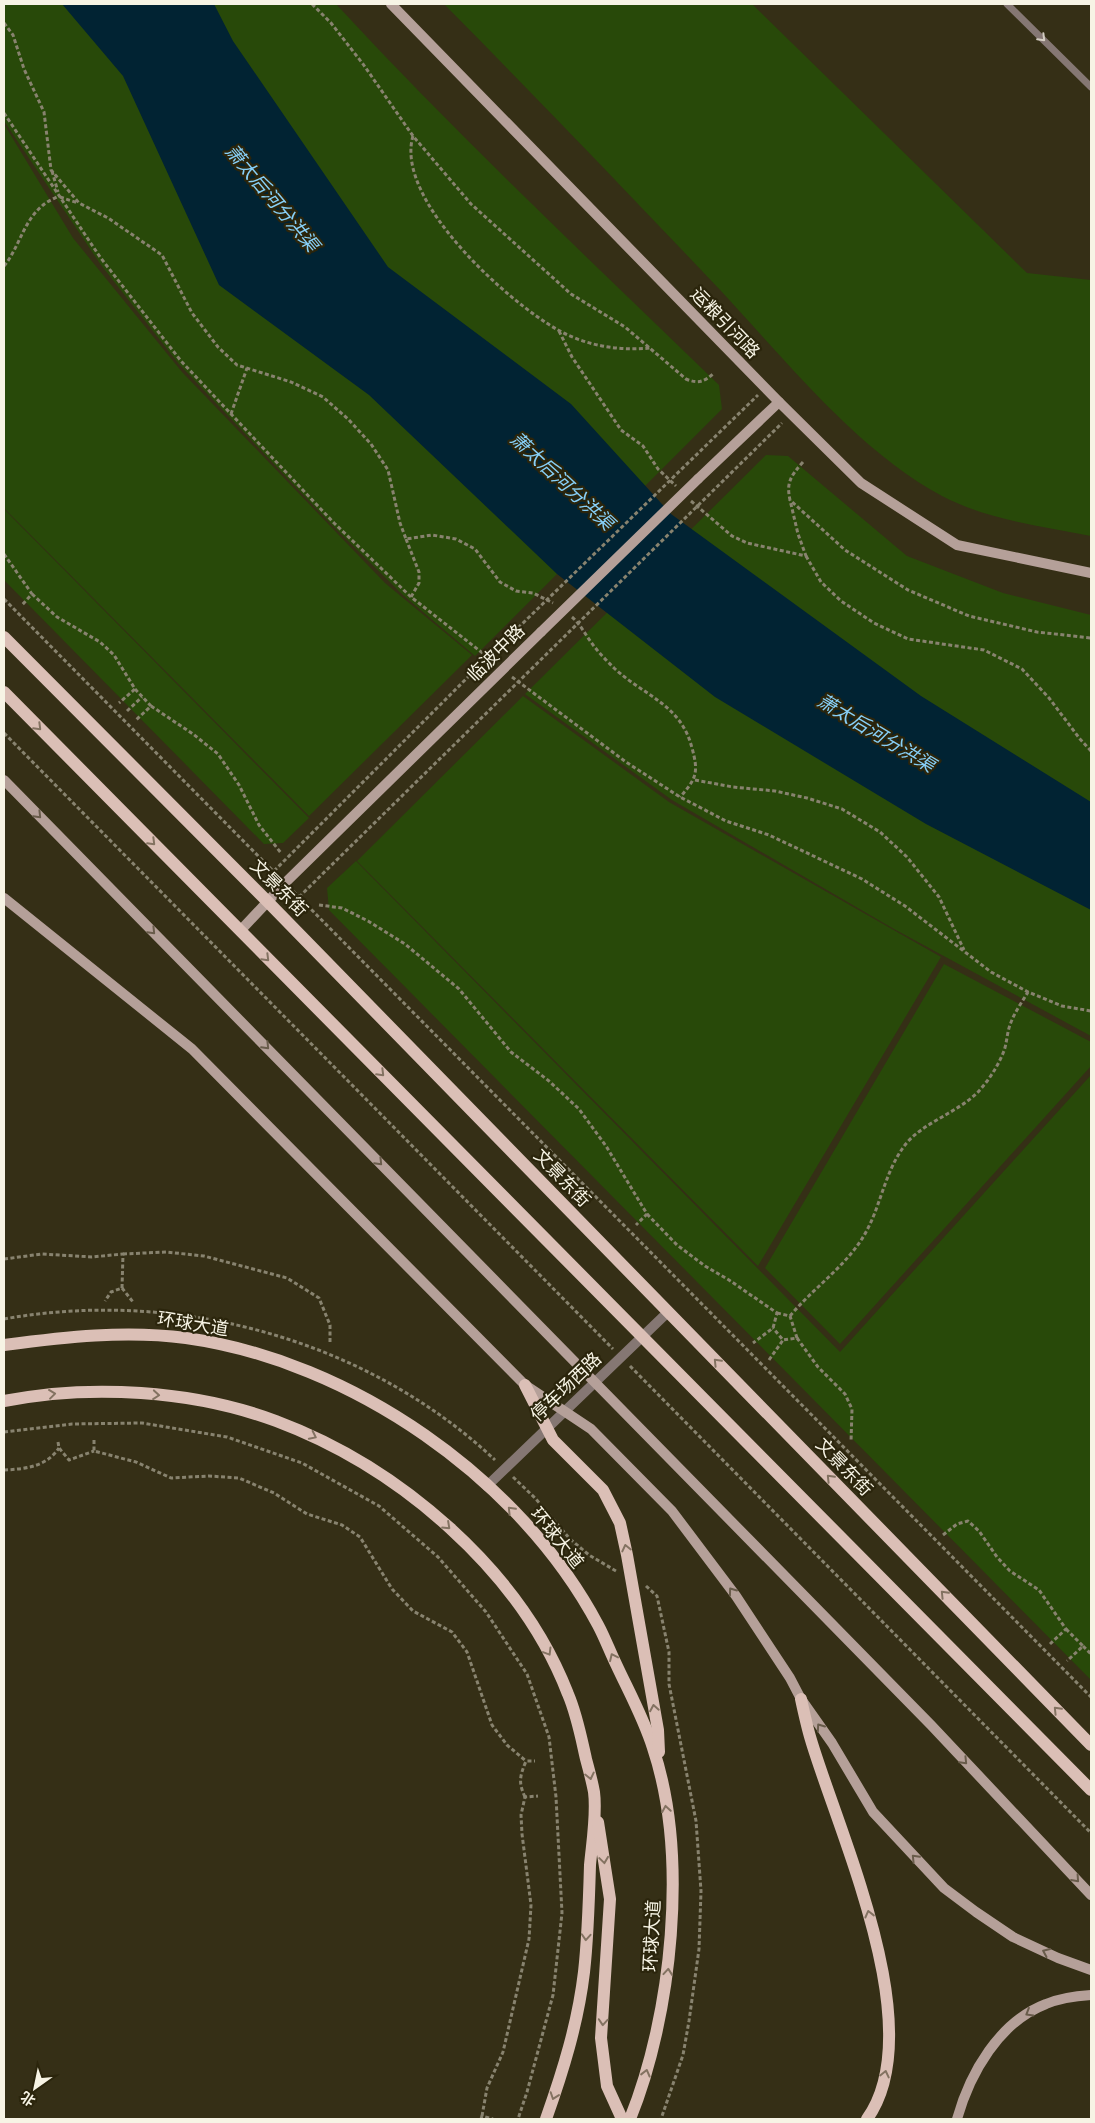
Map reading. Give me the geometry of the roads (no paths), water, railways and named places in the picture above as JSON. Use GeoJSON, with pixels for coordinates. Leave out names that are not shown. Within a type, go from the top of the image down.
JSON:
{"type":"FeatureCollection","features":[{"type":"Feature","properties":{"kind":"main road","name":"文景东街"},"geometry":{"type":"LineString","coordinates":[[4,637],[267,901],[1091,1745]]}},
{"type":"Feature","properties":{"kind":"main road"},"geometry":{"type":"LineString","coordinates":[[4,692],[1091,1790]]}},
{"type":"Feature","properties":{"kind":"main road","name":"环球大道"},"geometry":{"type":"LineString","coordinates":[[4,1345],[68,1336],[147,1335],[187,1338],[269,1358],[338,1385],[372,1402],[441,1447],[486,1486],[528,1527],[554,1559],[598,1626],[650,1738],[660,1774],[670,1847],[672,1896],[668,1977],[660,2020],[643,2088],[630,2119]]}},
{"type":"Feature","properties":{"kind":"main road"},"geometry":{"type":"LineString","coordinates":[[526,1385],[554,1440],[603,1490],[620,1523],[658,1730],[660,1774]]}},
{"type":"Feature","properties":{"kind":"main road"},"geometry":{"type":"LineString","coordinates":[[4,1401],[71,1393],[141,1394],[208,1402],[241,1410],[297,1429],[335,1447],[364,1464],[420,1502],[446,1524],[495,1574],[516,1602],[554,1663],[569,1695],[579,1728],[594,1794],[610,1899],[601,2038],[606,2086],[622,2119]]}},
{"type":"Feature","properties":{"kind":"main road"},"geometry":{"type":"LineString","coordinates":[[800,1700],[811,1740],[861,1885],[881,1964],[889,2021],[886,2073],[874,2109],[867,2119]]}},
{"type":"Feature","properties":{"kind":"main road"},"geometry":{"type":"LineString","coordinates":[[546,2119],[565,2065],[578,2011],[584,1971],[594,1794]]}},
{"type":"Feature","properties":{"kind":"street","name":"运粮引河路"},"geometry":{"type":"LineString","coordinates":[[391,4],[765,388],[861,483],[957,545],[1091,573]]}},
{"type":"Feature","properties":{"kind":"street","name":"临波中路"},"geometry":{"type":"LineString","coordinates":[[240,931],[285,883],[779,402]]}},
{"type":"Feature","properties":{"kind":"street"},"geometry":{"type":"LineString","coordinates":[[4,780],[931,1725],[1091,1895]]}},
{"type":"Feature","properties":{"kind":"street"},"geometry":{"type":"LineString","coordinates":[[4,898],[192,1049],[526,1385],[591,1429],[672,1511],[736,1596],[780,1664],[800,1700],[832,1743],[873,1812],[944,1888],[1013,1937],[1058,1958],[1091,1970]]}},
{"type":"Feature","properties":{"kind":"street","name":"停车场西路"},"geometry":{"type":"LineString","coordinates":[[486,1486],[668,1312]]}},
{"type":"Feature","properties":{"kind":"street"},"geometry":{"type":"LineString","coordinates":[[957,2119],[974,2073],[996,2040],[1023,2016],[1046,2003],[1076,1996],[1091,1995]]}},
{"type":"Feature","properties":{"kind":"lane"},"geometry":{"type":"LineString","coordinates":[[1007,4],[1091,87]]}},
{"type":"Feature","properties":{"kind":"water","name":"萧太后河分洪渠"},"geometry":{"type":"Polygon","coordinates":[[[62,4],[214,4],[233,41],[388,267],[571,404],[671,514],[921,696],[1091,802],[1091,910],[926,824],[715,697],[557,574],[369,395],[219,285],[123,76],[62,4]]]}}]}
